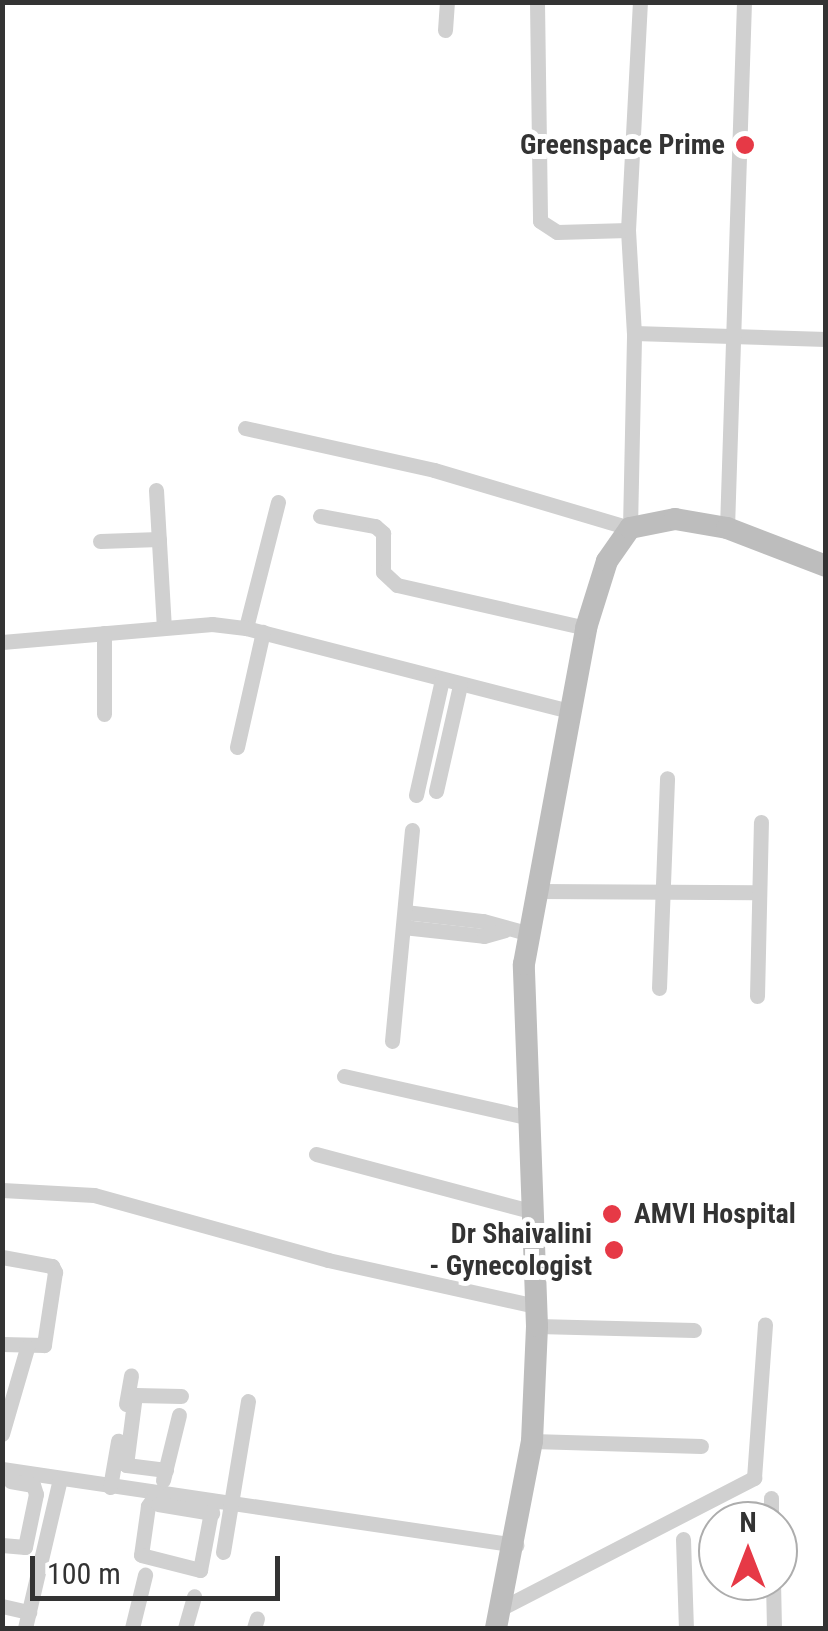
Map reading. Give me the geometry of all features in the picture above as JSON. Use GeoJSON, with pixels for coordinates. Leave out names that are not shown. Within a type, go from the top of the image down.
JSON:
{"type":"FeatureCollection","features":[{"type":"Feature","properties":{"kind":"street"},"geometry":{"type":"LineString","coordinates":[[444,30],[447,2]]}},
{"type":"Feature","properties":{"kind":"street"},"geometry":{"type":"LineString","coordinates":[[537,2],[540,221],[557,232],[628,230]]}},
{"type":"Feature","properties":{"kind":"street"},"geometry":{"type":"LineString","coordinates":[[499,1618],[516,1545],[532,1441],[536,1316],[522,1008],[530,934],[586,628],[607,560],[630,528],[634,332],[628,230],[640,2]]}},
{"type":"Feature","properties":{"kind":"street"},"geometry":{"type":"LineString","coordinates":[[727,528],[744,2]]}},
{"type":"Feature","properties":{"kind":"street"},"geometry":{"type":"LineString","coordinates":[[634,332],[731,339],[826,339]]}},
{"type":"Feature","properties":{"kind":"street"},"geometry":{"type":"LineString","coordinates":[[245,428],[434,470],[630,528],[675,519],[727,528],[826,566]]}},
{"type":"Feature","properties":{"kind":"street"},"geometry":{"type":"LineString","coordinates":[[156,490],[164,628]]}},
{"type":"Feature","properties":{"kind":"street"},"geometry":{"type":"LineString","coordinates":[[246,628],[278,502]]}},
{"type":"Feature","properties":{"kind":"street"},"geometry":{"type":"LineString","coordinates":[[320,516],[376,526],[382,533],[383,572],[396,585],[586,628]]}},
{"type":"Feature","properties":{"kind":"street"},"geometry":{"type":"LineString","coordinates":[[100,541],[159,539]]}},
{"type":"Feature","properties":{"kind":"street"},"geometry":{"type":"LineString","coordinates":[[2,642],[164,628],[246,628],[572,712]]}},
{"type":"Feature","properties":{"kind":"street"},"geometry":{"type":"LineString","coordinates":[[237,747],[263,632]]}},
{"type":"Feature","properties":{"kind":"street"},"geometry":{"type":"LineString","coordinates":[[104,633],[104,714]]}},
{"type":"Feature","properties":{"kind":"street"},"geometry":{"type":"LineString","coordinates":[[416,796],[442,680]]}},
{"type":"Feature","properties":{"kind":"street"},"geometry":{"type":"LineString","coordinates":[[436,791],[460,685]]}},
{"type":"Feature","properties":{"kind":"street"},"geometry":{"type":"LineString","coordinates":[[658,988],[666,778]]}},
{"type":"Feature","properties":{"kind":"street"},"geometry":{"type":"LineString","coordinates":[[756,996],[760,822]]}},
{"type":"Feature","properties":{"kind":"street"},"geometry":{"type":"LineString","coordinates":[[392,1041],[412,830]]}},
{"type":"Feature","properties":{"kind":"street"},"geometry":{"type":"LineString","coordinates":[[538,891],[756,892]]}},
{"type":"Feature","properties":{"kind":"street"},"geometry":{"type":"LineString","coordinates":[[404,919],[484,936],[505,930],[530,934]]}},
{"type":"Feature","properties":{"kind":"street"},"geometry":{"type":"LineString","coordinates":[[344,1076],[526,1116]]}},
{"type":"Feature","properties":{"kind":"street"},"geometry":{"type":"LineString","coordinates":[[316,1154],[530,1211]]}},
{"type":"Feature","properties":{"kind":"street"},"geometry":{"type":"LineString","coordinates":[[2,1190],[94,1195],[536,1316],[694,1330]]}},
{"type":"Feature","properties":{"kind":"street"},"geometry":{"type":"LineString","coordinates":[[2,1256],[55,1269],[44,1345],[27,1348],[2,1344]]}},
{"type":"Feature","properties":{"kind":"street"},"geometry":{"type":"LineString","coordinates":[[499,1618],[754,1478],[765,1324]]}},
{"type":"Feature","properties":{"kind":"street"},"geometry":{"type":"LineString","coordinates":[[2,1434],[27,1348]]}},
{"type":"Feature","properties":{"kind":"street"},"geometry":{"type":"LineString","coordinates":[[110,1486],[131,1375]]}},
{"type":"Feature","properties":{"kind":"street"},"geometry":{"type":"LineString","coordinates":[[166,1470],[126,1465],[135,1395],[181,1396]]}},
{"type":"Feature","properties":{"kind":"street"},"geometry":{"type":"LineString","coordinates":[[223,1552],[248,1402]]}},
{"type":"Feature","properties":{"kind":"street"},"geometry":{"type":"LineString","coordinates":[[179,1415],[158,1497],[148,1506],[141,1555],[200,1570],[212,1507]]}},
{"type":"Feature","properties":{"kind":"street"},"geometry":{"type":"LineString","coordinates":[[532,1441],[700,1446]]}},
{"type":"Feature","properties":{"kind":"street"},"geometry":{"type":"LineString","coordinates":[[2,1469],[212,1507],[230,1504],[516,1545]]}},
{"type":"Feature","properties":{"kind":"street"},"geometry":{"type":"LineString","coordinates":[[2,1479],[33,1485],[26,1547],[2,1545]]}},
{"type":"Feature","properties":{"kind":"street"},"geometry":{"type":"LineString","coordinates":[[2,1606],[27,1620],[60,1479]]}},
{"type":"Feature","properties":{"kind":"street"},"geometry":{"type":"LineString","coordinates":[[32,1508],[52,1512]]}},
{"type":"Feature","properties":{"kind":"street"},"geometry":{"type":"LineString","coordinates":[[683,1540],[686,1628]]}},
{"type":"Feature","properties":{"kind":"street"},"geometry":{"type":"LineString","coordinates":[[132,1628],[145,1575]]}},
{"type":"Feature","properties":{"kind":"street"},"geometry":{"type":"LineString","coordinates":[[184,1628],[194,1596]]}},
{"type":"Feature","properties":{"kind":"street"},"geometry":{"type":"LineString","coordinates":[[773,1601],[774,1628]]}},
{"type":"Feature","properties":{"kind":"place","name":"Greenspace Prime"},"geometry":{"type":"Point","coordinates":[745,145]}},
{"type":"Feature","properties":{"kind":"place","name":"AMVI Hospital"},"geometry":{"type":"Point","coordinates":[612,1214]}},
{"type":"Feature","properties":{"kind":"place","name":"Dr Shaivalini - Gynecologist"},"geometry":{"type":"Point","coordinates":[614,1250]}}]}
